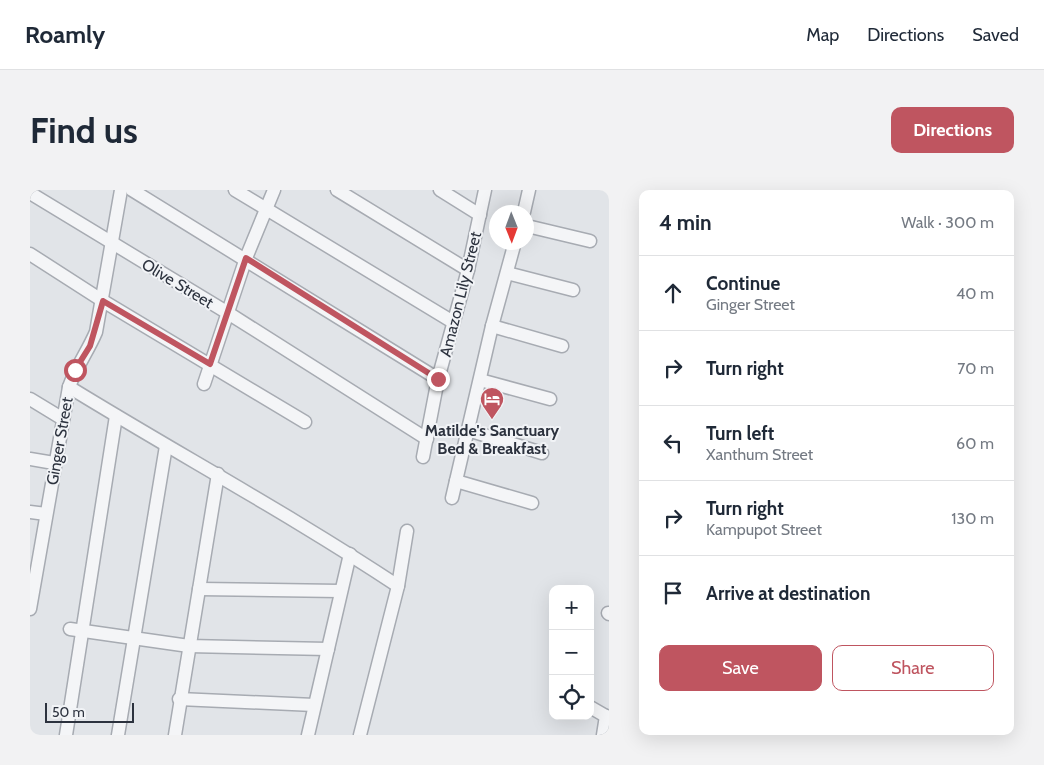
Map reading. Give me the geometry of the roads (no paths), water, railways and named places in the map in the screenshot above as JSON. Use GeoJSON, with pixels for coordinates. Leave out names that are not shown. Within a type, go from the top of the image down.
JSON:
{"type":"FeatureCollection","features":[{"type":"Feature","properties":{"kind":"street","name":"Ginger Street"},"geometry":{"type":"LineString","coordinates":[[30,609],[34,568],[46,514],[69,387],[75,370],[90,346],[103,301],[121,190]]}},
{"type":"Feature","properties":{"kind":"street"},"geometry":{"type":"LineString","coordinates":[[132,190],[246,258],[438,379]]}},
{"type":"Feature","properties":{"kind":"street"},"geometry":{"type":"LineString","coordinates":[[235,190],[453,322]]}},
{"type":"Feature","properties":{"kind":"street"},"geometry":{"type":"LineString","coordinates":[[204,384],[246,258],[274,190]]}},
{"type":"Feature","properties":{"kind":"street"},"geometry":{"type":"LineString","coordinates":[[337,190],[468,270]]}},
{"type":"Feature","properties":{"kind":"street"},"geometry":{"type":"LineString","coordinates":[[440,190],[480,215]]}},
{"type":"Feature","properties":{"kind":"street","name":"Amazon Lily Street"},"geometry":{"type":"LineString","coordinates":[[423,457],[438,379],[468,270],[485,190]]}},
{"type":"Feature","properties":{"kind":"street"},"geometry":{"type":"LineString","coordinates":[[526,205],[529,190]]}},
{"type":"Feature","properties":{"kind":"street","name":"Olive Street"},"geometry":{"type":"LineString","coordinates":[[30,193],[427,439]]}},
{"type":"Feature","properties":{"kind":"street"},"geometry":{"type":"LineString","coordinates":[[534,228],[590,241]]}},
{"type":"Feature","properties":{"kind":"street"},"geometry":{"type":"LineString","coordinates":[[452,498],[492,326],[513,250]]}},
{"type":"Feature","properties":{"kind":"street"},"geometry":{"type":"LineString","coordinates":[[30,254],[103,301],[305,422]]}},
{"type":"Feature","properties":{"kind":"street"},"geometry":{"type":"LineString","coordinates":[[506,273],[573,290]]}},
{"type":"Feature","properties":{"kind":"street"},"geometry":{"type":"LineString","coordinates":[[492,326],[562,346]]}},
{"type":"Feature","properties":{"kind":"street"},"geometry":{"type":"LineString","coordinates":[[480,380],[550,399]]}},
{"type":"Feature","properties":{"kind":"street"},"geometry":{"type":"LineString","coordinates":[[69,387],[166,446],[218,474],[350,554],[398,586]]}},
{"type":"Feature","properties":{"kind":"street"},"geometry":{"type":"LineString","coordinates":[[30,398],[63,419]]}},
{"type":"Feature","properties":{"kind":"street"},"geometry":{"type":"LineString","coordinates":[[66,735],[76,630],[116,416]]}},
{"type":"Feature","properties":{"kind":"street"},"geometry":{"type":"LineString","coordinates":[[468,430],[542,453]]}},
{"type":"Feature","properties":{"kind":"street"},"geometry":{"type":"LineString","coordinates":[[118,735],[166,446]]}},
{"type":"Feature","properties":{"kind":"street"},"geometry":{"type":"LineString","coordinates":[[30,459],[54,463]]}},
{"type":"Feature","properties":{"kind":"street"},"geometry":{"type":"LineString","coordinates":[[175,735],[218,474]]}},
{"type":"Feature","properties":{"kind":"street"},"geometry":{"type":"LineString","coordinates":[[456,481],[532,503]]}},
{"type":"Feature","properties":{"kind":"street"},"geometry":{"type":"LineString","coordinates":[[30,512],[46,514]]}},
{"type":"Feature","properties":{"kind":"street"},"geometry":{"type":"LineString","coordinates":[[360,735],[398,586],[407,531]]}},
{"type":"Feature","properties":{"kind":"street"},"geometry":{"type":"LineString","coordinates":[[308,735],[350,554]]}},
{"type":"Feature","properties":{"kind":"street"},"geometry":{"type":"LineString","coordinates":[[199,589],[340,591]]}},
{"type":"Feature","properties":{"kind":"street"},"geometry":{"type":"LineString","coordinates":[[76,630],[135,640],[189,646],[328,649]]}},
{"type":"Feature","properties":{"kind":"street"},"geometry":{"type":"LineString","coordinates":[[180,699],[314,705]]}},
{"type":"Feature","properties":{"kind":"street"},"geometry":{"type":"LineString","coordinates":[[594,709],[607,717],[604,735]]}},
{"type":"Feature","properties":{"kind":"place","name":"Matilde's Sanctuary Bed & Breakfast"},"geometry":{"type":"Point","coordinates":[492,420]}}]}
